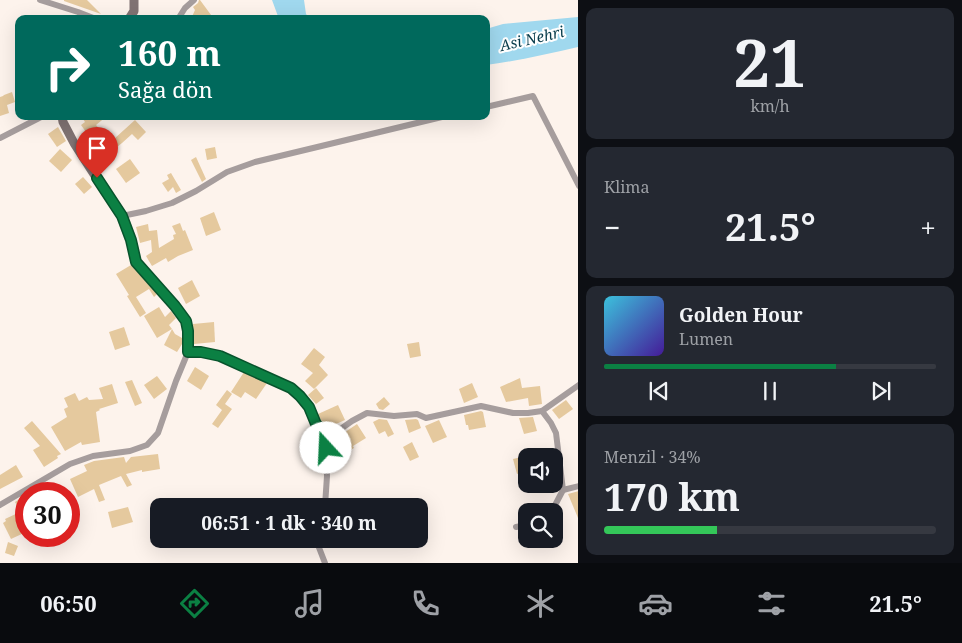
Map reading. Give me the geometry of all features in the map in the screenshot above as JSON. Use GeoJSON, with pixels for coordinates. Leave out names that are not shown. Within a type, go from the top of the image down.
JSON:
{"type":"FeatureCollection","features":[{"type":"Feature","properties":{"kind":"street"},"geometry":{"type":"LineString","coordinates":[[40,0],[86,15]]}},
{"type":"Feature","properties":{"kind":"street"},"geometry":{"type":"LineString","coordinates":[[132,15],[134,11],[134,0]]}},
{"type":"Feature","properties":{"kind":"street"},"geometry":{"type":"LineString","coordinates":[[181,15],[194,0]]}},
{"type":"Feature","properties":{"kind":"street"},"geometry":{"type":"LineString","coordinates":[[490,106],[533,96],[578,186]]}},
{"type":"Feature","properties":{"kind":"street"},"geometry":{"type":"LineString","coordinates":[[0,138],[35,120]]}},
{"type":"Feature","properties":{"kind":"street"},"geometry":{"type":"LineString","coordinates":[[0,505],[70,464],[93,456],[130,451],[147,445],[158,433],[188,352],[186,321],[136,262],[131,240],[122,216],[74,143],[63,120]]}},
{"type":"Feature","properties":{"kind":"street"},"geometry":{"type":"LineString","coordinates":[[122,216],[172,203],[227,172],[255,162],[429,120]]}},
{"type":"Feature","properties":{"kind":"street"},"geometry":{"type":"LineString","coordinates":[[188,352],[201,352],[220,356],[291,388],[309,407],[316,424],[326,434],[332,435],[367,413],[394,416],[417,414],[426,418],[482,406],[513,413],[542,411],[578,385]]}},
{"type":"Feature","properties":{"kind":"street"},"geometry":{"type":"LineString","coordinates":[[542,411],[556,433],[558,448]]}},
{"type":"Feature","properties":{"kind":"street"},"geometry":{"type":"LineString","coordinates":[[326,434],[326,498]]}},
{"type":"Feature","properties":{"kind":"street"},"geometry":{"type":"LineString","coordinates":[[563,490],[578,486]]}},
{"type":"Feature","properties":{"kind":"street"},"geometry":{"type":"LineString","coordinates":[[319,548],[325,563]]}},
{"type":"Feature","properties":{"kind":"water"},"geometry":{"type":"Polygon","coordinates":[[[272,0],[304,0],[307,15],[278,15],[272,0]]]}},
{"type":"Feature","properties":{"kind":"water","name":"Asi Nehri"},"geometry":{"type":"Polygon","coordinates":[[[578,17],[578,47],[490,64],[490,28],[503,24],[578,17]]]}},
{"type":"Feature","properties":{"kind":"building"},"geometry":{"type":"Polygon","coordinates":[[[87,0],[101,14],[64,1],[87,0]]]}},
{"type":"Feature","properties":{"kind":"building"},"geometry":{"type":"Polygon","coordinates":[[[200,0],[211,15],[193,15],[195,10],[193,7],[200,0]]]}},
{"type":"Feature","properties":{"kind":"building"},"geometry":{"type":"Polygon","coordinates":[[[12,92],[15,102],[7,105],[9,113],[0,116],[0,97],[12,92]]]}},
{"type":"Feature","properties":{"kind":"building"},"geometry":{"type":"Polygon","coordinates":[[[84,120],[102,120],[96,125],[100,130],[95,134],[91,129],[86,132],[81,125],[85,122],[84,120]]]}},
{"type":"Feature","properties":{"kind":"building"},"geometry":{"type":"Polygon","coordinates":[[[135,120],[146,132],[138,140],[132,134],[97,163],[91,156],[135,120]]]}},
{"type":"Feature","properties":{"kind":"building"},"geometry":{"type":"Polygon","coordinates":[[[58,127],[66,141],[57,147],[48,134],[58,127]]]}},
{"type":"Feature","properties":{"kind":"building"},"geometry":{"type":"Polygon","coordinates":[[[215,147],[217,158],[207,160],[205,149],[215,147]]]}},
{"type":"Feature","properties":{"kind":"building"},"geometry":{"type":"Polygon","coordinates":[[[60,149],[72,160],[61,172],[49,161],[60,149]]]}},
{"type":"Feature","properties":{"kind":"building"},"geometry":{"type":"Polygon","coordinates":[[[196,157],[206,179],[202,182],[191,160],[196,157]]]}},
{"type":"Feature","properties":{"kind":"building"},"geometry":{"type":"Polygon","coordinates":[[[130,159],[140,173],[126,183],[116,169],[130,159]]]}},
{"type":"Feature","properties":{"kind":"building"},"geometry":{"type":"Polygon","coordinates":[[[171,173],[181,190],[176,193],[173,187],[168,192],[162,183],[169,179],[167,175],[171,173]]]}},
{"type":"Feature","properties":{"kind":"building"},"geometry":{"type":"Polygon","coordinates":[[[83,177],[92,187],[84,194],[75,184],[83,177]]]}},
{"type":"Feature","properties":{"kind":"building"},"geometry":{"type":"Polygon","coordinates":[[[214,212],[221,230],[206,236],[200,218],[214,212]]]}},
{"type":"Feature","properties":{"kind":"building"},"geometry":{"type":"Polygon","coordinates":[[[180,223],[193,250],[168,262],[166,258],[152,266],[146,256],[152,252],[151,240],[140,243],[136,227],[148,224],[149,231],[157,230],[159,248],[174,239],[173,235],[176,234],[172,226],[180,223]]]}},
{"type":"Feature","properties":{"kind":"building"},"geometry":{"type":"Polygon","coordinates":[[[131,265],[157,294],[154,297],[149,289],[136,297],[146,313],[140,317],[116,274],[131,265]]]}},
{"type":"Feature","properties":{"kind":"building"},"geometry":{"type":"Polygon","coordinates":[[[192,280],[200,296],[186,304],[178,288],[192,280]]]}},
{"type":"Feature","properties":{"kind":"building"},"geometry":{"type":"Polygon","coordinates":[[[159,307],[165,317],[171,311],[176,318],[169,325],[172,329],[157,338],[144,316],[159,307]]]}},
{"type":"Feature","properties":{"kind":"building"},"geometry":{"type":"Polygon","coordinates":[[[214,322],[215,342],[194,344],[193,324],[214,322]]]}},
{"type":"Feature","properties":{"kind":"building"},"geometry":{"type":"Polygon","coordinates":[[[124,327],[130,345],[115,350],[109,332],[124,327]]]}},
{"type":"Feature","properties":{"kind":"building"},"geometry":{"type":"Polygon","coordinates":[[[172,329],[175,334],[182,338],[182,344],[177,352],[164,345],[172,329]]]}},
{"type":"Feature","properties":{"kind":"building"},"geometry":{"type":"Polygon","coordinates":[[[419,342],[421,356],[410,358],[407,344],[419,342]]]}},
{"type":"Feature","properties":{"kind":"building"},"geometry":{"type":"Polygon","coordinates":[[[314,348],[325,357],[319,365],[328,375],[314,389],[305,381],[313,373],[301,364],[314,348]]]}},
{"type":"Feature","properties":{"kind":"building"},"geometry":{"type":"Polygon","coordinates":[[[195,367],[209,376],[201,390],[187,381],[195,367]]]}},
{"type":"Feature","properties":{"kind":"building"},"geometry":{"type":"Polygon","coordinates":[[[244,372],[267,383],[256,399],[245,392],[241,398],[231,392],[244,372]]]}},
{"type":"Feature","properties":{"kind":"building"},"geometry":{"type":"Polygon","coordinates":[[[157,376],[167,389],[154,399],[144,385],[157,376]]]}},
{"type":"Feature","properties":{"kind":"building"},"geometry":{"type":"Polygon","coordinates":[[[520,378],[522,388],[540,386],[542,404],[529,406],[528,398],[506,402],[500,387],[520,378]]]}},
{"type":"Feature","properties":{"kind":"building"},"geometry":{"type":"Polygon","coordinates":[[[132,380],[142,403],[135,406],[125,382],[132,380]]]}},
{"type":"Feature","properties":{"kind":"building"},"geometry":{"type":"Polygon","coordinates":[[[472,383],[478,397],[464,403],[459,389],[472,383]]]}},
{"type":"Feature","properties":{"kind":"building"},"geometry":{"type":"Polygon","coordinates":[[[112,384],[118,403],[99,409],[96,412],[100,442],[82,445],[81,442],[65,451],[51,427],[67,417],[64,409],[68,407],[64,398],[75,393],[79,401],[87,397],[89,400],[103,399],[99,388],[112,384]]]}},
{"type":"Feature","properties":{"kind":"building"},"geometry":{"type":"Polygon","coordinates":[[[316,388],[324,398],[316,404],[308,395],[316,388]]]}},
{"type":"Feature","properties":{"kind":"building"},"geometry":{"type":"Polygon","coordinates":[[[227,390],[232,394],[225,404],[232,409],[218,428],[212,424],[222,410],[216,405],[227,390]]]}},
{"type":"Feature","properties":{"kind":"building"},"geometry":{"type":"Polygon","coordinates":[[[384,397],[390,404],[383,410],[379,409],[376,404],[384,397]]]}},
{"type":"Feature","properties":{"kind":"building"},"geometry":{"type":"Polygon","coordinates":[[[566,400],[573,409],[559,419],[552,410],[566,400]]]}},
{"type":"Feature","properties":{"kind":"building"},"geometry":{"type":"Polygon","coordinates":[[[338,405],[345,420],[327,428],[318,414],[338,405]]]}},
{"type":"Feature","properties":{"kind":"building"},"geometry":{"type":"Polygon","coordinates":[[[483,412],[486,427],[469,430],[464,415],[483,412]]]}},
{"type":"Feature","properties":{"kind":"building"},"geometry":{"type":"Polygon","coordinates":[[[533,417],[537,431],[524,434],[519,418],[533,417]]]}},
{"type":"Feature","properties":{"kind":"building"},"geometry":{"type":"Polygon","coordinates":[[[379,419],[387,420],[394,434],[388,437],[385,431],[379,434],[373,422],[379,419]]]}},
{"type":"Feature","properties":{"kind":"building"},"geometry":{"type":"Polygon","coordinates":[[[416,419],[421,428],[409,433],[405,420],[416,419]]]}},
{"type":"Feature","properties":{"kind":"building"},"geometry":{"type":"Polygon","coordinates":[[[439,420],[447,437],[433,443],[425,426],[439,420]]]}},
{"type":"Feature","properties":{"kind":"building"},"geometry":{"type":"Polygon","coordinates":[[[32,421],[61,454],[44,467],[33,450],[40,446],[24,428],[32,421]]]}},
{"type":"Feature","properties":{"kind":"building"},"geometry":{"type":"Polygon","coordinates":[[[357,424],[366,438],[353,446],[354,448],[342,454],[344,459],[336,463],[331,452],[330,443],[336,441],[335,439],[357,424]]]}},
{"type":"Feature","properties":{"kind":"building"},"geometry":{"type":"Polygon","coordinates":[[[412,442],[419,457],[410,461],[403,447],[412,442]]]}},
{"type":"Feature","properties":{"kind":"building"},"geometry":{"type":"Polygon","coordinates":[[[158,454],[160,469],[142,472],[142,470],[126,474],[132,485],[127,487],[121,476],[99,485],[105,500],[99,502],[94,489],[80,496],[80,482],[71,482],[70,479],[87,471],[84,465],[94,461],[124,457],[126,463],[131,457],[158,454]]]}},
{"type":"Feature","properties":{"kind":"building"},"geometry":{"type":"Polygon","coordinates":[[[518,458],[517,474],[513,459],[518,458]]]}},
{"type":"Feature","properties":{"kind":"building"},"geometry":{"type":"Polygon","coordinates":[[[16,465],[23,477],[0,489],[0,475],[16,465]]]}},
{"type":"Feature","properties":{"kind":"building"},"geometry":{"type":"Polygon","coordinates":[[[578,491],[578,518],[568,494],[578,491]]]}},
{"type":"Feature","properties":{"kind":"building"},"geometry":{"type":"Polygon","coordinates":[[[128,507],[133,522],[112,528],[108,512],[128,507]]]}},
{"type":"Feature","properties":{"kind":"building"},"geometry":{"type":"Polygon","coordinates":[[[15,514],[15,537],[11,539],[3,523],[6,521],[5,519],[15,514]]]}},
{"type":"Feature","properties":{"kind":"building"},"geometry":{"type":"Polygon","coordinates":[[[8,542],[18,547],[14,556],[5,553],[8,542]]]}},
{"type":"Feature","properties":{"kind":"route"},"geometry":{"type":"LineString","coordinates":[[97,178],[122,216],[131,240],[136,262],[186,321],[188,352],[201,352],[220,356],[291,388],[309,407],[316,424],[326,434],[326,448]]}}]}
